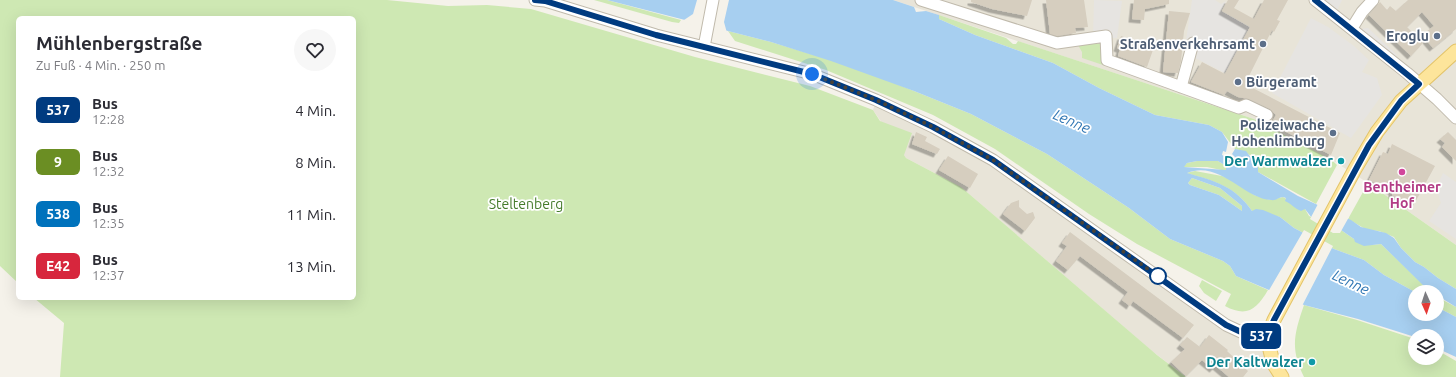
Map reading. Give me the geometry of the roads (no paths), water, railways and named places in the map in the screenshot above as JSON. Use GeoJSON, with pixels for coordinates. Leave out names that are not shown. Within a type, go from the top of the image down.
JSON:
{"type":"FeatureCollection","features":[{"type":"Feature","properties":{"kind":"main road"},"geometry":{"type":"LineString","coordinates":[[1282,377],[1273,363],[1267,337],[1274,320],[1355,169],[1387,119],[1401,101],[1456,52]]}},
{"type":"Feature","properties":{"kind":"street"},"geometry":{"type":"LineString","coordinates":[[535,0],[545,1],[589,16],[705,42],[812,74],[876,100],[933,127],[993,160],[1226,325],[1241,332],[1267,337]]}},
{"type":"Feature","properties":{"kind":"street"},"geometry":{"type":"LineString","coordinates":[[705,42],[713,0]]}},
{"type":"Feature","properties":{"kind":"street"},"geometry":{"type":"LineString","coordinates":[[921,0],[1057,43],[1106,36],[1107,60],[1240,108],[1246,105],[1267,115]]}},
{"type":"Feature","properties":{"kind":"street"},"geometry":{"type":"LineString","coordinates":[[1315,0],[1352,28],[1397,68],[1419,84],[1456,118]]}},
{"type":"Feature","properties":{"kind":"street"},"geometry":{"type":"LineString","coordinates":[[1352,28],[1362,12],[1374,0]]}},
{"type":"Feature","properties":{"kind":"street"},"geometry":{"type":"LineString","coordinates":[[1181,87],[1193,43]]}},
{"type":"Feature","properties":{"kind":"water","name":"Lenne"},"geometry":{"type":"Polygon","coordinates":[[[607,0],[893,0],[914,7],[916,12],[926,11],[939,15],[939,19],[975,35],[1053,63],[1099,88],[1155,115],[1209,125],[1222,132],[1228,142],[1226,152],[1223,151],[1222,155],[1234,160],[1235,157],[1232,154],[1235,149],[1246,151],[1258,167],[1258,172],[1298,196],[1351,220],[1361,227],[1386,233],[1394,238],[1401,248],[1415,262],[1456,289],[1456,307],[1444,300],[1444,285],[1423,285],[1381,244],[1364,246],[1355,242],[1354,239],[1341,230],[1312,218],[1305,209],[1301,211],[1297,209],[1285,201],[1286,198],[1282,197],[1273,200],[1261,198],[1251,194],[1231,181],[1210,172],[1199,170],[1187,173],[1224,186],[1239,196],[1252,211],[1256,209],[1263,210],[1280,217],[1294,228],[1334,249],[1364,260],[1384,275],[1408,288],[1408,321],[1444,321],[1444,311],[1456,317],[1456,357],[1444,351],[1444,329],[1408,329],[1408,335],[1358,319],[1304,305],[1236,276],[1230,266],[1223,261],[1170,239],[1129,208],[1047,154],[971,114],[914,91],[831,61],[771,42],[607,0]],[[1197,161],[1187,163],[1184,167],[1226,170],[1226,166],[1218,161],[1197,161]],[[1192,178],[1188,183],[1219,195],[1242,211],[1242,206],[1220,188],[1192,178]]]}},
{"type":"Feature","properties":{"kind":"place","name":"Eroglu"},"geometry":{"type":"Point","coordinates":[1437,36]}},
{"type":"Feature","properties":{"kind":"place","name":"Straßenverkehrsamt"},"geometry":{"type":"Point","coordinates":[1263,44]}},
{"type":"Feature","properties":{"kind":"place","name":"Bürgeramt"},"geometry":{"type":"Point","coordinates":[1238,82]}},
{"type":"Feature","properties":{"kind":"place","name":"Polizeiwache Hohenlimburg"},"geometry":{"type":"Point","coordinates":[1333,133]}},
{"type":"Feature","properties":{"kind":"place","name":"Der Warmwalzer"},"geometry":{"type":"Point","coordinates":[1341,161]}},
{"type":"Feature","properties":{"kind":"place","name":"Bentheimer Hof"},"geometry":{"type":"Point","coordinates":[1402,172]}},
{"type":"Feature","properties":{"kind":"place","name":"Der Kaltwalzer"},"geometry":{"type":"Point","coordinates":[1312,362]}},
{"type":"Feature","properties":{"kind":"park label","name":"Steltenberg"},"geometry":{"type":"Point","coordinates":[526,204]}}]}
